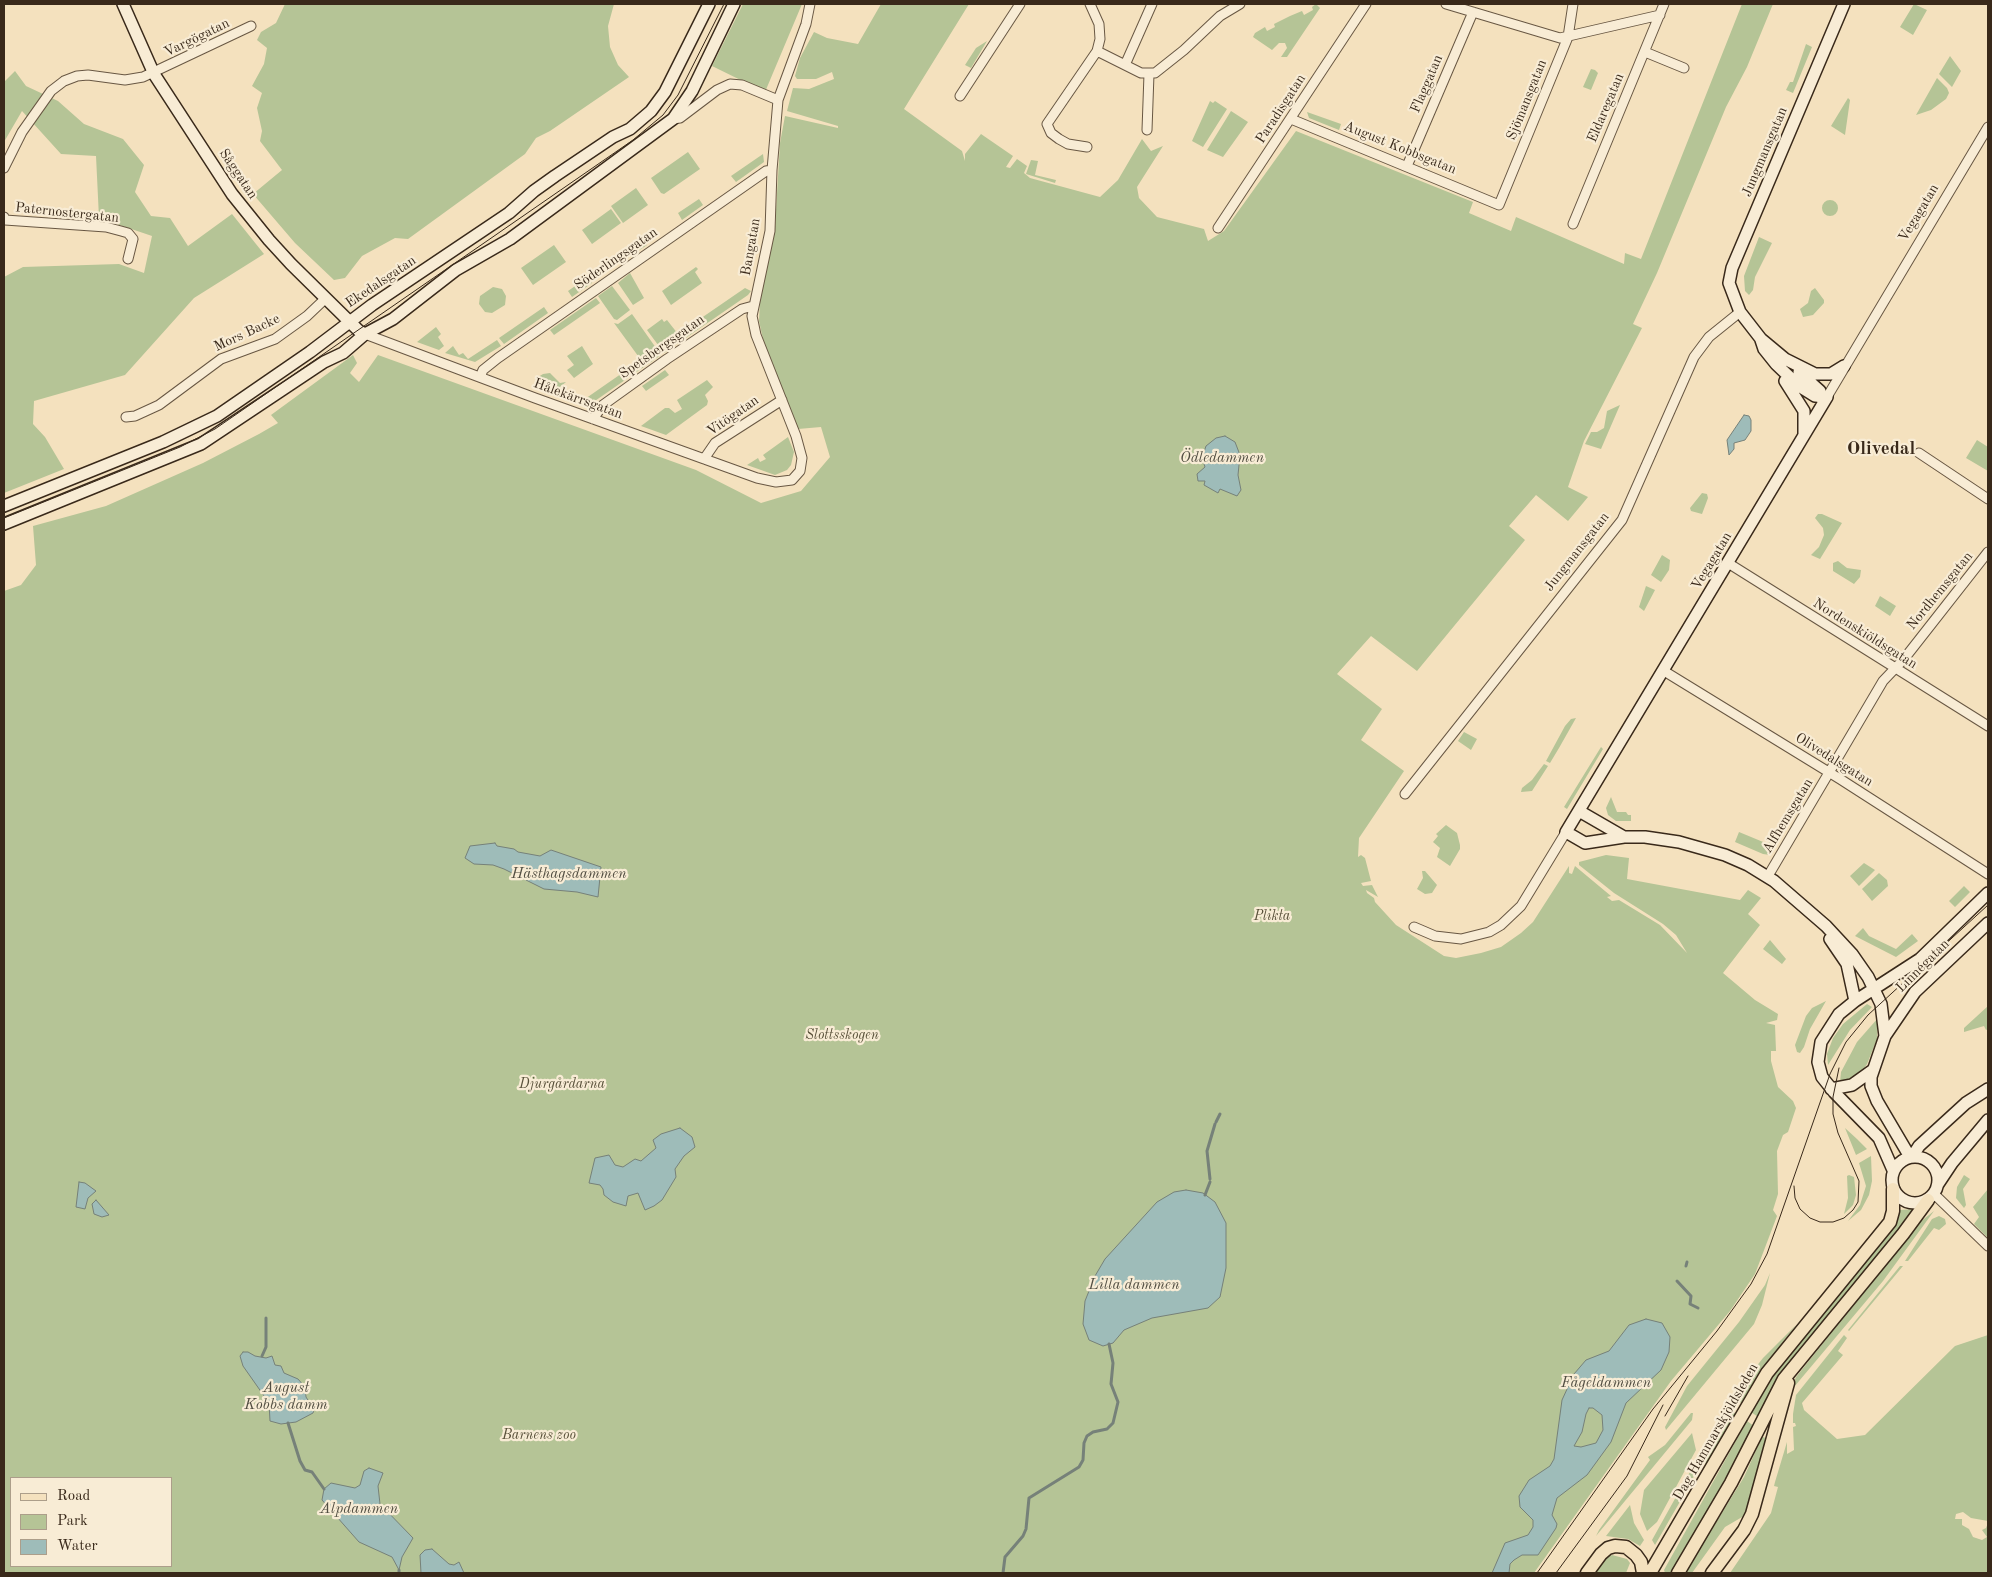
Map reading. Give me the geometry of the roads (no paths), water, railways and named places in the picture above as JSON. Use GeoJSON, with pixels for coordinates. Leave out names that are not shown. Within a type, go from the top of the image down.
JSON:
{"type":"FeatureCollection","features":[{"type":"Feature","properties":{"kind":"main road","name":"Dag Hammarskjöldsleden"},"geometry":{"type":"LineString","coordinates":[[1650,1573],[1767,1373],[1890,1222],[1893,1211],[1893,1189]]}},
{"type":"Feature","properties":{"kind":"main road"},"geometry":{"type":"LineString","coordinates":[[1678,1573],[1731,1483],[1777,1391],[1800,1359],[1903,1234],[1933,1193]]}},
{"type":"Feature","properties":{"kind":"main road"},"geometry":{"type":"LineString","coordinates":[[1712,1573],[1744,1530],[1752,1514],[1763,1480],[1784,1392],[1800,1359]]}},
{"type":"Feature","properties":{"kind":"main road"},"geometry":{"type":"LineString","coordinates":[[1587,1573],[1600,1554],[1608,1548],[1616,1546],[1626,1547],[1636,1555],[1641,1562],[1643,1573]]}},
{"type":"Feature","properties":{"kind":"street","name":"Såggatan"},"geometry":{"type":"LineString","coordinates":[[123,4],[154,74],[184,123],[252,221],[291,264],[349,321],[365,334]]}},
{"type":"Feature","properties":{"kind":"street","name":"Ekedalsgatan"},"geometry":{"type":"LineString","coordinates":[[4,506],[198,426],[303,357],[349,321],[509,213],[534,191],[576,161],[642,120],[665,92],[709,4]]}},
{"type":"Feature","properties":{"kind":"street"},"geometry":{"type":"LineString","coordinates":[[4,524],[201,444],[324,362],[344,353],[365,334],[393,319],[456,270],[510,239],[673,119],[692,91],[734,4]]}},
{"type":"Feature","properties":{"kind":"street","name":"Bangatan"},"geometry":{"type":"LineString","coordinates":[[784,482],[797,476],[802,458],[782,400],[754,330],[753,306],[770,232],[772,170],[778,100],[806,24],[810,4]]}},
{"type":"Feature","properties":{"kind":"street"},"geometry":{"type":"LineString","coordinates":[[960,96],[1020,4]]}},
{"type":"Feature","properties":{"kind":"street"},"geometry":{"type":"LineString","coordinates":[[1087,146],[1068,144],[1059,139],[1052,133],[1048,124],[1097,51],[1100,39],[1099,24],[1090,4]]}},
{"type":"Feature","properties":{"kind":"street"},"geometry":{"type":"LineString","coordinates":[[1125,65],[1152,4]]}},
{"type":"Feature","properties":{"kind":"street"},"geometry":{"type":"LineString","coordinates":[[1097,51],[1149,74],[1161,70],[1220,16],[1240,4]]}},
{"type":"Feature","properties":{"kind":"street","name":"Paradisgatan"},"geometry":{"type":"LineString","coordinates":[[1218,228],[1366,4]]}},
{"type":"Feature","properties":{"kind":"street"},"geometry":{"type":"LineString","coordinates":[[1446,4],[1553,37],[1568,36],[1660,15]]}},
{"type":"Feature","properties":{"kind":"street","name":"Sjömansgatan"},"geometry":{"type":"LineString","coordinates":[[1499,205],[1568,36],[1573,4]]}},
{"type":"Feature","properties":{"kind":"street","name":"Eldaregatan"},"geometry":{"type":"LineString","coordinates":[[1573,224],[1664,4]]}},
{"type":"Feature","properties":{"kind":"street","name":"Jungmansgatan"},"geometry":{"type":"LineString","coordinates":[[1781,362],[1764,349],[1757,334],[1740,312],[1731,293],[1730,275],[1844,4]]}},
{"type":"Feature","properties":{"kind":"street","name":"Flaggatan"},"geometry":{"type":"LineString","coordinates":[[1407,166],[1473,12]]}},
{"type":"Feature","properties":{"kind":"street","name":"Vargögatan"},"geometry":{"type":"LineString","coordinates":[[154,74],[251,26]]}},
{"type":"Feature","properties":{"kind":"street"},"geometry":{"type":"LineString","coordinates":[[1645,52],[1684,68]]}},
{"type":"Feature","properties":{"kind":"street"},"geometry":{"type":"LineString","coordinates":[[4,168],[22,132],[51,91],[64,80],[77,76],[135,79],[154,74]]}},
{"type":"Feature","properties":{"kind":"street"},"geometry":{"type":"LineString","coordinates":[[1147,130],[1149,74]]}},
{"type":"Feature","properties":{"kind":"street"},"geometry":{"type":"LineString","coordinates":[[673,119],[680,118],[717,90],[730,84],[742,86],[778,100]]}},
{"type":"Feature","properties":{"kind":"street","name":"August Kobbsgatan"},"geometry":{"type":"LineString","coordinates":[[1291,119],[1362,150],[1407,166],[1499,205]]}},
{"type":"Feature","properties":{"kind":"street","name":"Vegagatan"},"geometry":{"type":"LineString","coordinates":[[1414,927],[1435,936],[1461,938],[1480,935],[1502,926],[1521,906],[1664,671],[1824,399],[1988,127]]}},
{"type":"Feature","properties":{"kind":"street","name":"Söderlingsgatan"},"geometry":{"type":"LineString","coordinates":[[480,377],[483,370],[498,358],[766,171],[772,170]]}},
{"type":"Feature","properties":{"kind":"street","name":"Paternostergatan"},"geometry":{"type":"LineString","coordinates":[[4,219],[106,227],[128,233],[133,239],[128,259]]}},
{"type":"Feature","properties":{"kind":"street","name":"Mors Backe"},"geometry":{"type":"LineString","coordinates":[[126,417],[135,416],[159,405],[221,359],[275,339],[307,316],[326,298]]}},
{"type":"Feature","properties":{"kind":"street","name":"Spetsbergsgatan"},"geometry":{"type":"LineString","coordinates":[[594,419],[603,405],[667,359],[742,309],[753,306]]}},
{"type":"Feature","properties":{"kind":"street","name":"Jungmansgatan"},"geometry":{"type":"LineString","coordinates":[[1405,794],[1622,520],[1694,357],[1708,338],[1740,312]]}},
{"type":"Feature","properties":{"kind":"street","name":"Hålekärrsgatan"},"geometry":{"type":"LineString","coordinates":[[365,334],[704,459],[767,481],[784,482]]}},
{"type":"Feature","properties":{"kind":"street"},"geometry":{"type":"LineString","coordinates":[[1781,362],[1809,393],[1824,399]]}},
{"type":"Feature","properties":{"kind":"street"},"geometry":{"type":"LineString","coordinates":[[1781,362],[1794,375],[1804,411],[1804,435]]}},
{"type":"Feature","properties":{"kind":"street"},"geometry":{"type":"LineString","coordinates":[[1794,375],[1808,373],[1826,375],[1844,366]]}},
{"type":"Feature","properties":{"kind":"street","name":"Vitögatan"},"geometry":{"type":"LineString","coordinates":[[704,459],[715,443],[782,400]]}},
{"type":"Feature","properties":{"kind":"street"},"geometry":{"type":"LineString","coordinates":[[1919,453],[1988,499]]}},
{"type":"Feature","properties":{"kind":"street","name":"Nordhemsgatan"},"geometry":{"type":"LineString","coordinates":[[1894,669],[1988,552]]}},
{"type":"Feature","properties":{"kind":"street","name":"Nordenskiöldsgatan"},"geometry":{"type":"LineString","coordinates":[[1728,563],[1894,669],[1988,726]]}},
{"type":"Feature","properties":{"kind":"street","name":"Alfhemsgatan"},"geometry":{"type":"LineString","coordinates":[[1768,876],[1883,681],[1894,669]]}},
{"type":"Feature","properties":{"kind":"street","name":"Olivedalsgatan"},"geometry":{"type":"LineString","coordinates":[[1664,671],[1988,874]]}},
{"type":"Feature","properties":{"kind":"street"},"geometry":{"type":"LineString","coordinates":[[1578,811],[1624,837]]}},
{"type":"Feature","properties":{"kind":"street"},"geometry":{"type":"LineString","coordinates":[[1566,832],[1585,843],[1624,837],[1658,839],[1703,848],[1748,865],[1768,876],[1793,895],[1852,954],[1875,989],[1882,1009],[1885,1036],[1871,1077],[1873,1092],[1911,1157]]}},
{"type":"Feature","properties":{"kind":"street","name":"Linnégatan"},"geometry":{"type":"LineString","coordinates":[[1893,1170],[1880,1138],[1831,1089],[1819,1070],[1820,1049],[1830,1026],[1855,1001],[1920,959],[1988,893]]}},
{"type":"Feature","properties":{"kind":"street"},"geometry":{"type":"LineString","coordinates":[[1812,914],[1847,964],[1855,1001]]}},
{"type":"Feature","properties":{"kind":"street","name":"Linnégatan"},"geometry":{"type":"LineString","coordinates":[[1885,1036],[1915,992],[1988,923]]}},
{"type":"Feature","properties":{"kind":"street"},"geometry":{"type":"LineString","coordinates":[[1831,1089],[1852,1085],[1873,1070]]}},
{"type":"Feature","properties":{"kind":"street"},"geometry":{"type":"LineString","coordinates":[[1911,1157],[1920,1146],[1966,1103],[1988,1089]]}},
{"type":"Feature","properties":{"kind":"street"},"geometry":{"type":"LineString","coordinates":[[1933,1193],[1938,1175],[1932,1164],[1921,1157],[1911,1157],[1902,1160],[1893,1170],[1891,1180],[1893,1189],[1906,1201],[1916,1203],[1933,1193],[1952,1162],[1988,1120]]}},
{"type":"Feature","properties":{"kind":"street"},"geometry":{"type":"LineString","coordinates":[[1933,1193],[1988,1246]]}},
{"type":"Feature","properties":{"kind":"water"},"geometry":{"type":"Polygon","coordinates":[[[1744,415],[1749,416],[1751,420],[1751,431],[1745,440],[1734,443],[1734,449],[1729,455],[1727,440],[1744,415]]]}},
{"type":"Feature","properties":{"kind":"water","name":"Ödledammen"},"geometry":{"type":"Polygon","coordinates":[[[1225,436],[1235,442],[1240,455],[1238,475],[1241,490],[1237,496],[1220,489],[1218,493],[1204,485],[1205,481],[1198,481],[1197,474],[1205,467],[1202,458],[1206,446],[1216,438],[1225,436]]]}},
{"type":"Feature","properties":{"kind":"water","name":"Hästhagsdammen"},"geometry":{"type":"Polygon","coordinates":[[[495,843],[497,846],[540,856],[551,850],[601,867],[598,897],[577,892],[544,889],[504,869],[493,865],[474,864],[465,858],[470,846],[495,843]]]}},
{"type":"Feature","properties":{"kind":"water"},"geometry":{"type":"Polygon","coordinates":[[[680,1128],[692,1137],[695,1147],[684,1156],[675,1169],[676,1177],[662,1200],[654,1206],[645,1210],[638,1193],[628,1196],[626,1206],[613,1202],[604,1195],[600,1185],[589,1183],[595,1158],[609,1155],[615,1165],[623,1167],[635,1159],[641,1161],[656,1148],[653,1140],[661,1134],[680,1128]]]}},
{"type":"Feature","properties":{"kind":"water"},"geometry":{"type":"Polygon","coordinates":[[[79,1182],[85,1183],[96,1191],[88,1198],[85,1209],[76,1207],[79,1182]]]}},
{"type":"Feature","properties":{"kind":"water","name":"Lilla dammen"},"geometry":{"type":"Polygon","coordinates":[[[1186,1190],[1203,1193],[1215,1202],[1226,1223],[1226,1268],[1220,1297],[1208,1308],[1152,1318],[1124,1330],[1113,1343],[1103,1346],[1089,1340],[1083,1324],[1085,1301],[1095,1276],[1105,1259],[1157,1202],[1174,1192],[1186,1190]]]}},
{"type":"Feature","properties":{"kind":"water"},"geometry":{"type":"Polygon","coordinates":[[[96,1200],[109,1215],[102,1217],[94,1214],[92,1204],[96,1200]]]}},
{"type":"Feature","properties":{"kind":"water","name":"Fågeldammen"},"geometry":{"type":"Polygon","coordinates":[[[1646,1319],[1662,1323],[1670,1337],[1669,1352],[1661,1370],[1626,1403],[1611,1442],[1587,1475],[1557,1498],[1552,1515],[1557,1524],[1556,1528],[1538,1555],[1522,1555],[1510,1564],[1509,1573],[1492,1573],[1505,1543],[1528,1535],[1533,1527],[1533,1520],[1520,1507],[1519,1496],[1529,1480],[1550,1466],[1554,1459],[1562,1400],[1574,1374],[1586,1360],[1609,1351],[1629,1325],[1646,1319]],[[1589,1408],[1586,1414],[1582,1432],[1574,1446],[1581,1447],[1596,1443],[1603,1430],[1602,1415],[1593,1408],[1589,1408]]]}},
{"type":"Feature","properties":{"kind":"water","name":"August Kobbs damm"},"geometry":{"type":"Polygon","coordinates":[[[243,1352],[266,1358],[272,1356],[275,1365],[281,1366],[284,1373],[298,1379],[305,1387],[306,1397],[314,1410],[313,1413],[296,1422],[281,1424],[270,1421],[269,1403],[243,1366],[240,1356],[243,1352]]]}},
{"type":"Feature","properties":{"kind":"water","name":"Alpdammen"},"geometry":{"type":"Polygon","coordinates":[[[369,1468],[383,1473],[378,1486],[380,1504],[413,1538],[402,1557],[399,1570],[392,1557],[359,1542],[322,1500],[324,1489],[331,1483],[355,1488],[360,1485],[364,1471],[369,1468]]]}},
{"type":"Feature","properties":{"kind":"water"},"geometry":{"type":"Polygon","coordinates":[[[432,1549],[449,1564],[454,1565],[459,1562],[464,1573],[421,1573],[420,1555],[425,1550],[432,1549]]]}},
{"type":"Feature","properties":{"kind":"waterway"},"geometry":{"type":"LineString","coordinates":[[1216,1122],[1220,1114]]}},
{"type":"Feature","properties":{"kind":"waterway"},"geometry":{"type":"LineString","coordinates":[[1210,1179],[1207,1151],[1215,1124]]}},
{"type":"Feature","properties":{"kind":"waterway"},"geometry":{"type":"LineString","coordinates":[[1205,1195],[1210,1182]]}},
{"type":"Feature","properties":{"kind":"waterway"},"geometry":{"type":"LineString","coordinates":[[1686,1266],[1687,1262]]}},
{"type":"Feature","properties":{"kind":"waterway"},"geometry":{"type":"LineString","coordinates":[[1677,1281],[1691,1296],[1690,1304],[1698,1308]]}},
{"type":"Feature","properties":{"kind":"waterway"},"geometry":{"type":"LineString","coordinates":[[262,1356],[266,1347],[266,1318]]}},
{"type":"Feature","properties":{"kind":"waterway"},"geometry":{"type":"LineString","coordinates":[[1003,1573],[1005,1557],[1023,1536],[1026,1529],[1029,1498],[1079,1467],[1083,1460],[1084,1443],[1087,1436],[1093,1432],[1107,1429],[1113,1423],[1118,1402],[1111,1384],[1113,1363],[1109,1344]]}},
{"type":"Feature","properties":{"kind":"waterway"},"geometry":{"type":"LineString","coordinates":[[288,1423],[300,1461],[305,1470],[312,1472],[324,1489]]}},
{"type":"Feature","properties":{"kind":"tram line"},"geometry":{"type":"LineString","coordinates":[[4,518],[180,447],[215,429],[633,140],[663,115],[678,95],[724,4]]}},
{"type":"Feature","properties":{"kind":"tram line"},"geometry":{"type":"LineString","coordinates":[[1537,1573],[1653,1409],[1717,1331],[1751,1284],[1767,1254],[1830,1074],[1846,1042],[1868,1015],[1988,905]]}},
{"type":"Feature","properties":{"kind":"tram line"},"geometry":{"type":"LineString","coordinates":[[1794,1186],[1795,1198],[1800,1209],[1810,1218],[1820,1222],[1833,1222],[1844,1218],[1853,1210],[1858,1202],[1859,1181],[1838,1133],[1833,1114],[1833,1097],[1839,1068]]}},
{"type":"Feature","properties":{"kind":"tram line"},"geometry":{"type":"LineString","coordinates":[[1665,1416],[1688,1376]]}},
{"type":"Feature","properties":{"kind":"tram line"},"geometry":{"type":"LineString","coordinates":[[1556,1573],[1627,1476],[1663,1405]]}},
{"type":"Feature","properties":{"kind":"district","name":"Olivedal"},"geometry":{"type":"Point","coordinates":[1881,449]}},
{"type":"Feature","properties":{"kind":"park label","name":"Plikta"},"geometry":{"type":"Point","coordinates":[1272,916]}},
{"type":"Feature","properties":{"kind":"park label","name":"Slottsskogen"},"geometry":{"type":"Point","coordinates":[842,1035]}},
{"type":"Feature","properties":{"kind":"park label","name":"Djurgårdarna"},"geometry":{"type":"Point","coordinates":[562,1084]}},
{"type":"Feature","properties":{"kind":"park label","name":"Barnens zoo"},"geometry":{"type":"Point","coordinates":[539,1435]}}]}
